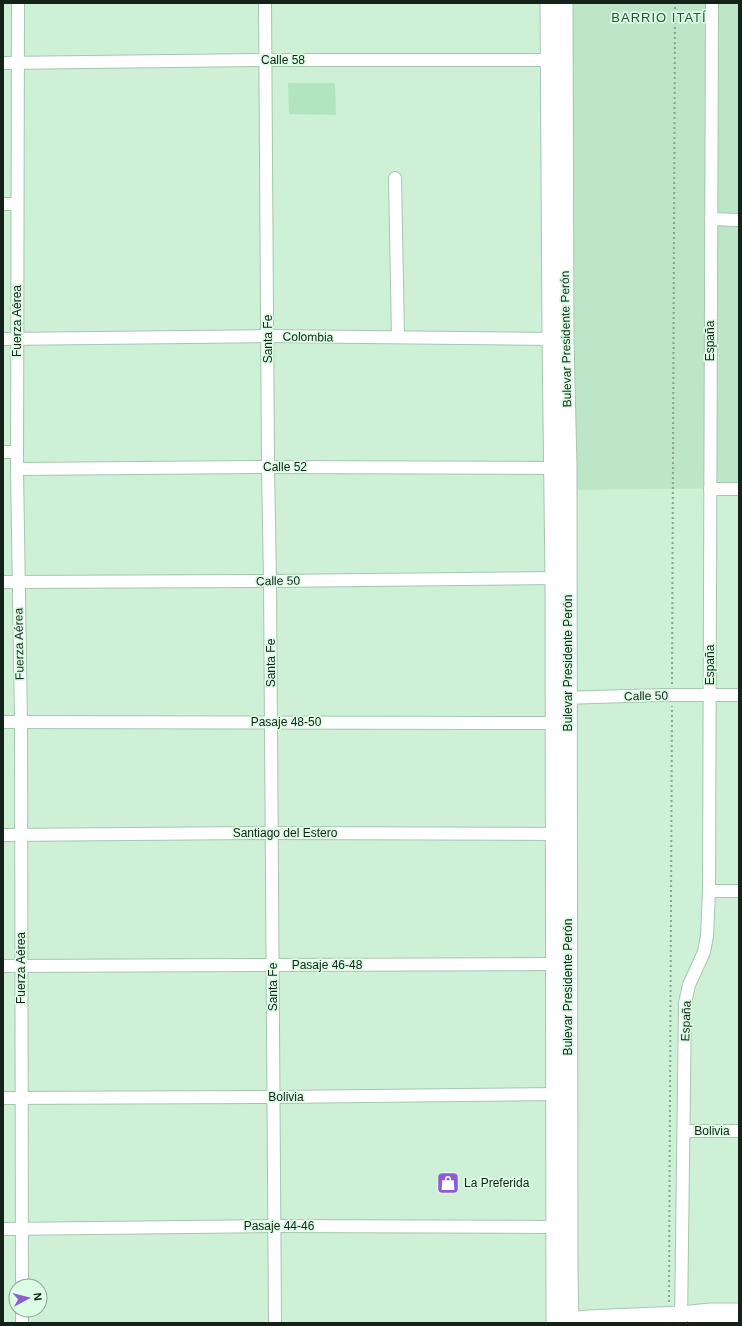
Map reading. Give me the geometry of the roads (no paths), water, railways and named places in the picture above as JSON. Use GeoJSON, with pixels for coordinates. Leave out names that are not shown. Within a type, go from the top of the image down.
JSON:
{"type":"FeatureCollection","features":[{"type":"Feature","properties":{"kind":"main road","name":"Bulevar Presidente Perón"},"geometry":{"type":"LineString","coordinates":[[549,3],[557,60]]}},
{"type":"Feature","properties":{"kind":"main road","name":"Bulevar Presidente Perón"},"geometry":{"type":"LineString","coordinates":[[561,698],[554,578],[552,468],[558,339],[557,60],[564,3]]}},
{"type":"Feature","properties":{"kind":"main road","name":"Bulevar Presidente Perón"},"geometry":{"type":"LineString","coordinates":[[558,339],[568,467],[561,698],[561,1094],[554,1226],[566,1322]]}},
{"type":"Feature","properties":{"kind":"main road","name":"Bulevar Presidente Perón"},"geometry":{"type":"LineString","coordinates":[[561,834],[554,964],[569,1272],[566,1322]]}},
{"type":"Feature","properties":{"kind":"street","name":"Fuerza Aérea"},"geometry":{"type":"LineString","coordinates":[[18,3],[17,469],[21,722],[22,1278]]}},
{"type":"Feature","properties":{"kind":"street","name":"Santa Fe"},"geometry":{"type":"LineString","coordinates":[[266,3],[275,1323]]}},
{"type":"Feature","properties":{"kind":"street","name":"España"},"geometry":{"type":"LineString","coordinates":[[677,1317],[685,1131],[686,1004],[689,985],[705,946],[707,936],[709,891],[712,3]]}},
{"type":"Feature","properties":{"kind":"street","name":"Calle 58"},"geometry":{"type":"LineString","coordinates":[[3,63],[266,60],[557,60]]}},
{"type":"Feature","properties":{"kind":"street"},"geometry":{"type":"LineString","coordinates":[[395,178],[398,337]]}},
{"type":"Feature","properties":{"kind":"street"},"geometry":{"type":"LineString","coordinates":[[3,204],[17,204]]}},
{"type":"Feature","properties":{"kind":"street"},"geometry":{"type":"LineString","coordinates":[[711,219],[739,220]]}},
{"type":"Feature","properties":{"kind":"street","name":"Colombia"},"geometry":{"type":"LineString","coordinates":[[3,339],[268,336],[558,339]]}},
{"type":"Feature","properties":{"kind":"street"},"geometry":{"type":"LineString","coordinates":[[3,452],[17,452]]}},
{"type":"Feature","properties":{"kind":"street","name":"Calle 52"},"geometry":{"type":"LineString","coordinates":[[17,469],[268,467],[552,468]]}},
{"type":"Feature","properties":{"kind":"street"},"geometry":{"type":"LineString","coordinates":[[710,489],[739,489]]}},
{"type":"Feature","properties":{"kind":"street","name":"Calle 50"},"geometry":{"type":"LineString","coordinates":[[3,582],[554,578]]}},
{"type":"Feature","properties":{"kind":"street","name":"Calle 50"},"geometry":{"type":"LineString","coordinates":[[561,698],[739,695]]}},
{"type":"Feature","properties":{"kind":"street","name":"Pasaje 48-50"},"geometry":{"type":"LineString","coordinates":[[3,722],[561,723]]}},
{"type":"Feature","properties":{"kind":"street","name":"Santiago del Estero"},"geometry":{"type":"LineString","coordinates":[[3,835],[272,833],[561,834]]}},
{"type":"Feature","properties":{"kind":"street"},"geometry":{"type":"LineString","coordinates":[[709,891],[739,891]]}},
{"type":"Feature","properties":{"kind":"street","name":"Pasaje 46-48"},"geometry":{"type":"LineString","coordinates":[[3,966],[554,964]]}},
{"type":"Feature","properties":{"kind":"street","name":"Bolivia"},"geometry":{"type":"LineString","coordinates":[[3,1098],[561,1094]]}},
{"type":"Feature","properties":{"kind":"street","name":"Bolivia"},"geometry":{"type":"LineString","coordinates":[[685,1131],[739,1131]]}},
{"type":"Feature","properties":{"kind":"street","name":"Pasaje 44-46"},"geometry":{"type":"LineString","coordinates":[[3,1229],[274,1226],[554,1226]]}},
{"type":"Feature","properties":{"kind":"street"},"geometry":{"type":"LineString","coordinates":[[677,1317],[710,1311],[739,1311]]}},
{"type":"Feature","properties":{"kind":"street"},"geometry":{"type":"LineString","coordinates":[[566,1322],[601,1317],[677,1317],[715,1322],[739,1322]]}},
{"type":"Feature","properties":{"kind":"place","name":"La Preferida"},"geometry":{"type":"Point","coordinates":[448,1183]}},
{"type":"Feature","properties":{"kind":"district","name":"BARRIO ITATÍ"},"geometry":{"type":"Point","coordinates":[659,17]}}]}
